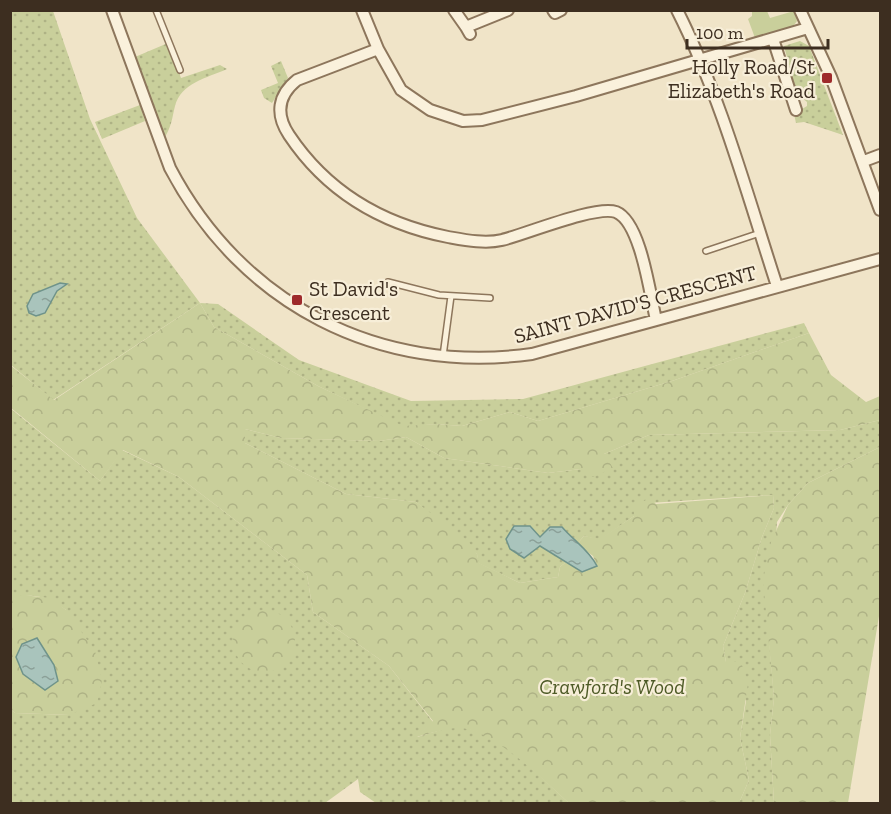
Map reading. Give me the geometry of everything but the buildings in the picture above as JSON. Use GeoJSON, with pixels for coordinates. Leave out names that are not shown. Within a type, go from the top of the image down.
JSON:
{"type":"FeatureCollection","features":[{"type":"Feature","properties":{"kind":"street"},"geometry":{"type":"LineString","coordinates":[[113,13],[125,10]]}},
{"type":"Feature","properties":{"kind":"street"},"geometry":{"type":"LineString","coordinates":[[362,10],[390,74],[408,97],[443,116],[463,122],[482,120],[576,96],[808,28]]}},
{"type":"Feature","properties":{"kind":"street"},"geometry":{"type":"LineString","coordinates":[[454,10],[468,30],[508,10]]}},
{"type":"Feature","properties":{"kind":"street"},"geometry":{"type":"LineString","coordinates":[[553,10],[555,13],[561,10]]}},
{"type":"Feature","properties":{"kind":"street"},"geometry":{"type":"LineString","coordinates":[[677,10],[700,61],[777,286]]}},
{"type":"Feature","properties":{"kind":"street"},"geometry":{"type":"LineString","coordinates":[[800,10],[864,161],[880,210]]}},
{"type":"Feature","properties":{"kind":"street","name":"SAINT DAVID'S CRESCENT"},"geometry":{"type":"LineString","coordinates":[[113,13],[171,168],[182,191],[226,250],[267,287],[316,319],[386,347],[443,358],[509,357],[532,354],[880,259]]}},
{"type":"Feature","properties":{"kind":"street"},"geometry":{"type":"LineString","coordinates":[[773,39],[796,110]]}},
{"type":"Feature","properties":{"kind":"street"},"geometry":{"type":"LineString","coordinates":[[378,49],[297,80],[288,87],[280,102],[280,115],[288,133],[326,179],[354,202],[386,219],[422,232],[473,241],[500,241],[596,212],[616,212],[631,224],[656,320]]}},
{"type":"Feature","properties":{"kind":"street"},"geometry":{"type":"LineString","coordinates":[[864,161],[880,155]]}},
{"type":"Feature","properties":{"kind":"lane"},"geometry":{"type":"LineString","coordinates":[[156,10],[180,70]]}},
{"type":"Feature","properties":{"kind":"lane"},"geometry":{"type":"LineString","coordinates":[[706,251],[760,233]]}},
{"type":"Feature","properties":{"kind":"lane"},"geometry":{"type":"LineString","coordinates":[[388,282],[451,296],[490,298]]}},
{"type":"Feature","properties":{"kind":"lane"},"geometry":{"type":"LineString","coordinates":[[443,358],[451,296]]}},
{"type":"Feature","properties":{"kind":"green space"},"geometry":{"type":"Polygon","coordinates":[[[752,10],[767,11],[770,18],[794,11],[797,21],[791,29],[755,38],[748,19],[752,16],[752,10]]]}},
{"type":"Feature","properties":{"kind":"green space"},"geometry":{"type":"Polygon","coordinates":[[[10,11],[53,11],[90,119],[137,218],[200,303],[53,400],[11,365],[10,11]]]}},
{"type":"Feature","properties":{"kind":"green space"},"geometry":{"type":"Polygon","coordinates":[[[800,41],[809,46],[843,135],[804,122],[796,123],[794,114],[807,106],[807,102],[797,94],[784,46],[800,41]]]}},
{"type":"Feature","properties":{"kind":"green space"},"geometry":{"type":"Polygon","coordinates":[[[168,43],[181,78],[220,65],[227,69],[196,82],[183,92],[178,98],[165,137],[135,57],[168,43]]]}},
{"type":"Feature","properties":{"kind":"green space"},"geometry":{"type":"Polygon","coordinates":[[[281,61],[288,78],[272,103],[264,98],[261,90],[278,83],[271,66],[281,61]]]}},
{"type":"Feature","properties":{"kind":"green space"},"geometry":{"type":"Polygon","coordinates":[[[140,105],[145,121],[102,139],[95,122],[140,105]]]}},
{"type":"Feature","properties":{"kind":"green space"},"geometry":{"type":"Polygon","coordinates":[[[200,303],[218,304],[299,360],[411,401],[523,399],[804,323],[809,333],[672,381],[538,421],[510,412],[462,426],[436,424],[403,427],[318,386],[214,327],[200,303]]]}},
{"type":"Feature","properties":{"kind":"green space","name":"Crawford's Wood"},"geometry":{"type":"Polygon","coordinates":[[[200,303],[214,327],[318,386],[403,426],[436,424],[462,426],[510,412],[538,421],[672,381],[809,333],[831,375],[866,402],[880,396],[880,420],[840,430],[649,435],[604,454],[613,468],[593,477],[581,469],[548,473],[444,458],[406,437],[379,441],[281,438],[245,429],[245,443],[346,494],[416,502],[468,541],[477,554],[479,563],[520,583],[558,577],[560,567],[566,562],[582,572],[597,566],[593,556],[577,544],[584,536],[600,539],[634,516],[634,504],[640,497],[644,501],[650,498],[656,504],[773,495],[774,508],[762,537],[745,593],[723,646],[726,662],[741,662],[748,683],[740,738],[749,780],[739,803],[569,803],[516,756],[470,729],[441,730],[416,737],[433,721],[389,666],[313,612],[307,575],[179,477],[123,450],[100,481],[11,408],[10,365],[54,400],[200,303]]]}},
{"type":"Feature","properties":{"kind":"green space"},"geometry":{"type":"Polygon","coordinates":[[[10,408],[100,481],[122,450],[179,477],[307,575],[313,612],[389,666],[433,722],[417,737],[458,727],[488,736],[518,757],[569,803],[376,803],[360,792],[358,779],[325,803],[11,803],[11,709],[15,713],[69,715],[66,610],[40,597],[26,596],[11,600],[10,408]]]}},
{"type":"Feature","properties":{"kind":"green space"},"geometry":{"type":"Polygon","coordinates":[[[880,420],[880,447],[808,483],[788,505],[777,522],[769,639],[774,698],[770,735],[774,803],[739,803],[749,780],[740,738],[746,701],[726,662],[723,646],[745,593],[762,537],[774,508],[773,495],[634,504],[634,516],[600,540],[584,536],[577,544],[562,527],[550,527],[540,537],[506,539],[510,549],[524,558],[540,546],[566,562],[560,567],[558,577],[520,583],[478,563],[477,554],[416,502],[346,494],[245,443],[245,429],[281,438],[379,441],[406,437],[444,458],[548,473],[581,469],[604,454],[649,435],[840,430],[880,420]]]}},
{"type":"Feature","properties":{"kind":"green space"},"geometry":{"type":"Polygon","coordinates":[[[880,447],[880,610],[848,803],[774,803],[770,735],[774,698],[763,580],[771,542],[788,505],[808,483],[880,447]]]}},
{"type":"Feature","properties":{"kind":"green space"},"geometry":{"type":"Polygon","coordinates":[[[22,595],[51,598],[66,610],[95,651],[102,680],[97,703],[69,715],[15,713],[11,709],[10,600],[22,595]]]}},
{"type":"Feature","properties":{"kind":"green space"},"geometry":{"type":"Polygon","coordinates":[[[258,610],[270,610],[286,619],[293,629],[295,641],[293,653],[286,663],[270,672],[258,672],[247,667],[238,658],[233,647],[233,635],[238,624],[247,615],[258,610]]]}},
{"type":"Feature","properties":{"kind":"water"},"geometry":{"type":"Polygon","coordinates":[[[60,283],[67,284],[57,291],[45,313],[36,316],[29,313],[27,306],[33,294],[60,283]]]}},
{"type":"Feature","properties":{"kind":"water"},"geometry":{"type":"Polygon","coordinates":[[[514,526],[530,526],[540,537],[550,527],[562,527],[586,550],[597,566],[582,572],[540,546],[524,558],[510,549],[506,539],[514,526]]]}},
{"type":"Feature","properties":{"kind":"water"},"geometry":{"type":"Polygon","coordinates":[[[37,638],[54,665],[58,681],[45,690],[23,674],[16,657],[22,644],[37,638]]]}},
{"type":"Feature","properties":{"kind":"place","name":"Holly Road/St Elizabeth's Road"},"geometry":{"type":"Point","coordinates":[827,78]}},
{"type":"Feature","properties":{"kind":"place","name":"St David's Crescent"},"geometry":{"type":"Point","coordinates":[297,300]}}]}
